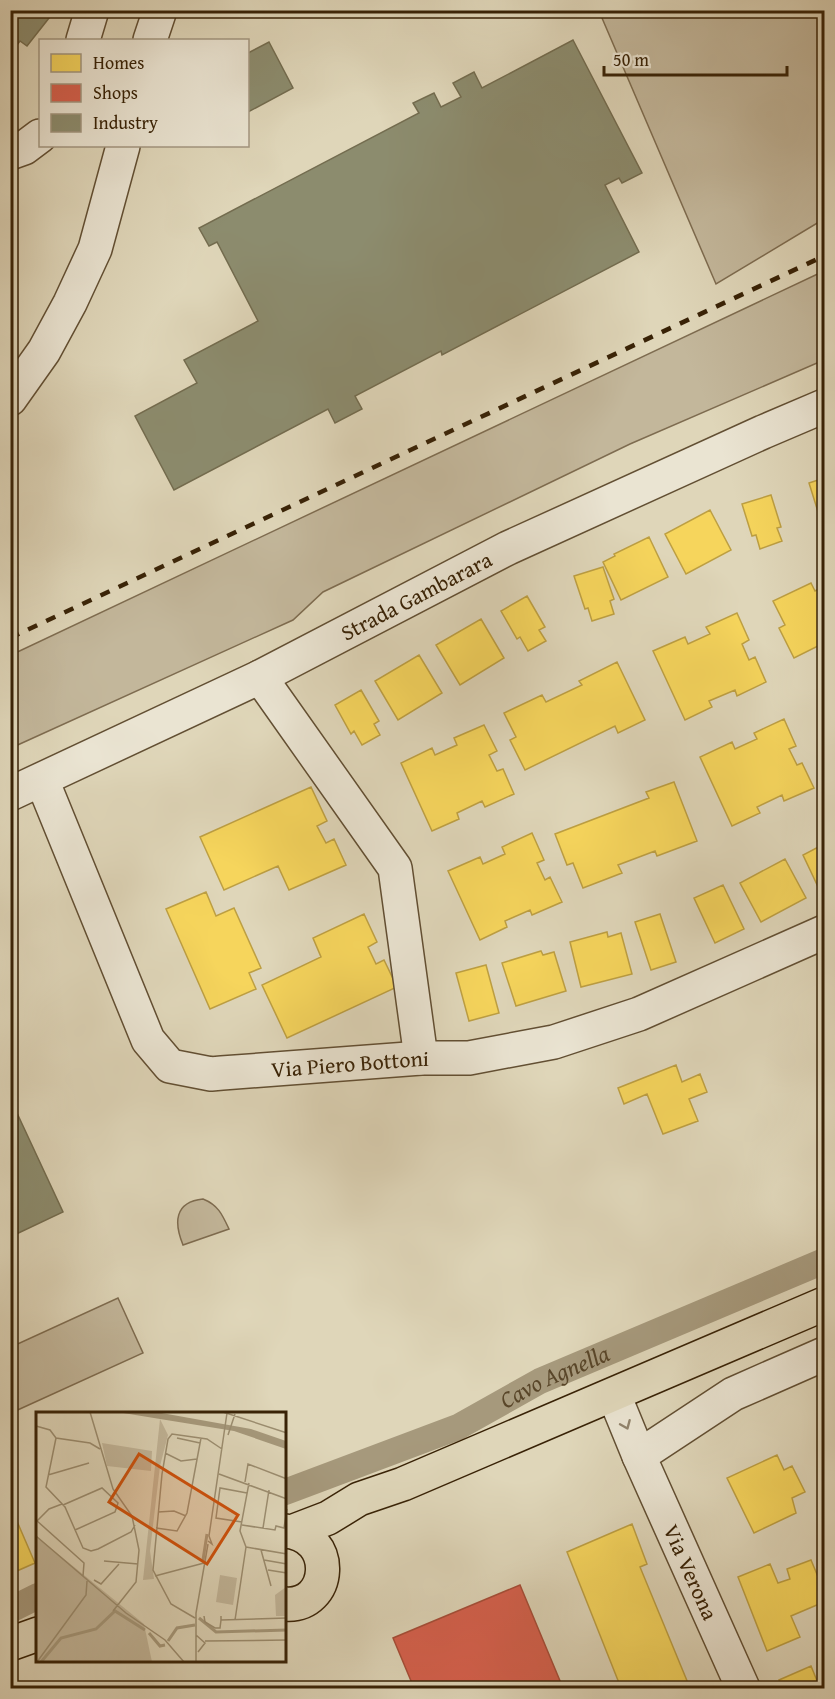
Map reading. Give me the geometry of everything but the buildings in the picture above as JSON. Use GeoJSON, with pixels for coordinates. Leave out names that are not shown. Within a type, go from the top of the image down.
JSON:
{"type":"FeatureCollection","features":[{"type":"Feature","properties":{"kind":"main road"},"geometry":{"type":"LineString","coordinates":[[289,1531],[328,1518],[359,1499],[403,1484],[825,1304]]}},
{"type":"Feature","properties":{"kind":"main road"},"geometry":{"type":"LineString","coordinates":[[286,1604],[304,1601],[315,1591],[336,1545],[353,1523],[403,1484]]}},
{"type":"Feature","properties":{"kind":"main road"},"geometry":{"type":"LineString","coordinates":[[289,1531],[306,1536],[315,1545],[322,1556],[324,1569]]}},
{"type":"Feature","properties":{"kind":"main road"},"geometry":{"type":"LineString","coordinates":[[10,1644],[36,1635]]}},
{"type":"Feature","properties":{"kind":"street"},"geometry":{"type":"LineString","coordinates":[[83,39],[92,10]]}},
{"type":"Feature","properties":{"kind":"street"},"geometry":{"type":"LineString","coordinates":[[150,39],[160,10]]}},
{"type":"Feature","properties":{"kind":"street"},"geometry":{"type":"LineString","coordinates":[[10,153],[24,148],[39,137]]}},
{"type":"Feature","properties":{"kind":"street"},"geometry":{"type":"LineString","coordinates":[[10,399],[44,351],[95,249],[123,147]]}},
{"type":"Feature","properties":{"kind":"street","name":"Strada Gambarara"},"geometry":{"type":"LineString","coordinates":[[10,794],[260,677],[508,548],[825,406]]}},
{"type":"Feature","properties":{"kind":"street"},"geometry":{"type":"LineString","coordinates":[[260,677],[395,868],[422,1058]]}},
{"type":"Feature","properties":{"kind":"street","name":"Via Piero Bottoni"},"geometry":{"type":"LineString","coordinates":[[42,780],[148,1040],[170,1066],[211,1074],[422,1058],[469,1058],[554,1042],[639,1014],[825,932]]}},
{"type":"Feature","properties":{"kind":"street"},"geometry":{"type":"LineString","coordinates":[[639,1456],[733,1394],[825,1354]]}},
{"type":"Feature","properties":{"kind":"street","name":"Via Verona"},"geometry":{"type":"LineString","coordinates":[[614,1395],[743,1689]]}},
{"type":"Feature","properties":{"kind":"shaded area"},"geometry":{"type":"Polygon","coordinates":[[[599,11],[824,11],[824,219],[716,284],[599,11]]]}},
{"type":"Feature","properties":{"kind":"shaded area"},"geometry":{"type":"Polygon","coordinates":[[[824,271],[824,360],[630,444],[323,592],[293,620],[11,748],[11,655],[824,271]]]}},
{"type":"Feature","properties":{"kind":"shaded area"},"geometry":{"type":"Polygon","coordinates":[[[203,1199],[219,1211],[229,1229],[183,1245],[178,1229],[179,1215],[186,1204],[203,1199]]]}},
{"type":"Feature","properties":{"kind":"shaded area"},"geometry":{"type":"Polygon","coordinates":[[[118,1298],[143,1353],[11,1413],[11,1347],[118,1298]]]}},
{"type":"Feature","properties":{"kind":"waterway","name":"Cavo Agnella"},"geometry":{"type":"LineString","coordinates":[[286,1492],[458,1427],[540,1381],[824,1261]]}},
{"type":"Feature","properties":{"kind":"waterway","name":"Cavo Agnella"},"geometry":{"type":"LineString","coordinates":[[10,1610],[36,1597]]}},
{"type":"Feature","properties":{"kind":"railway"},"geometry":{"type":"LineString","coordinates":[[10,638],[824,256]]}}]}
